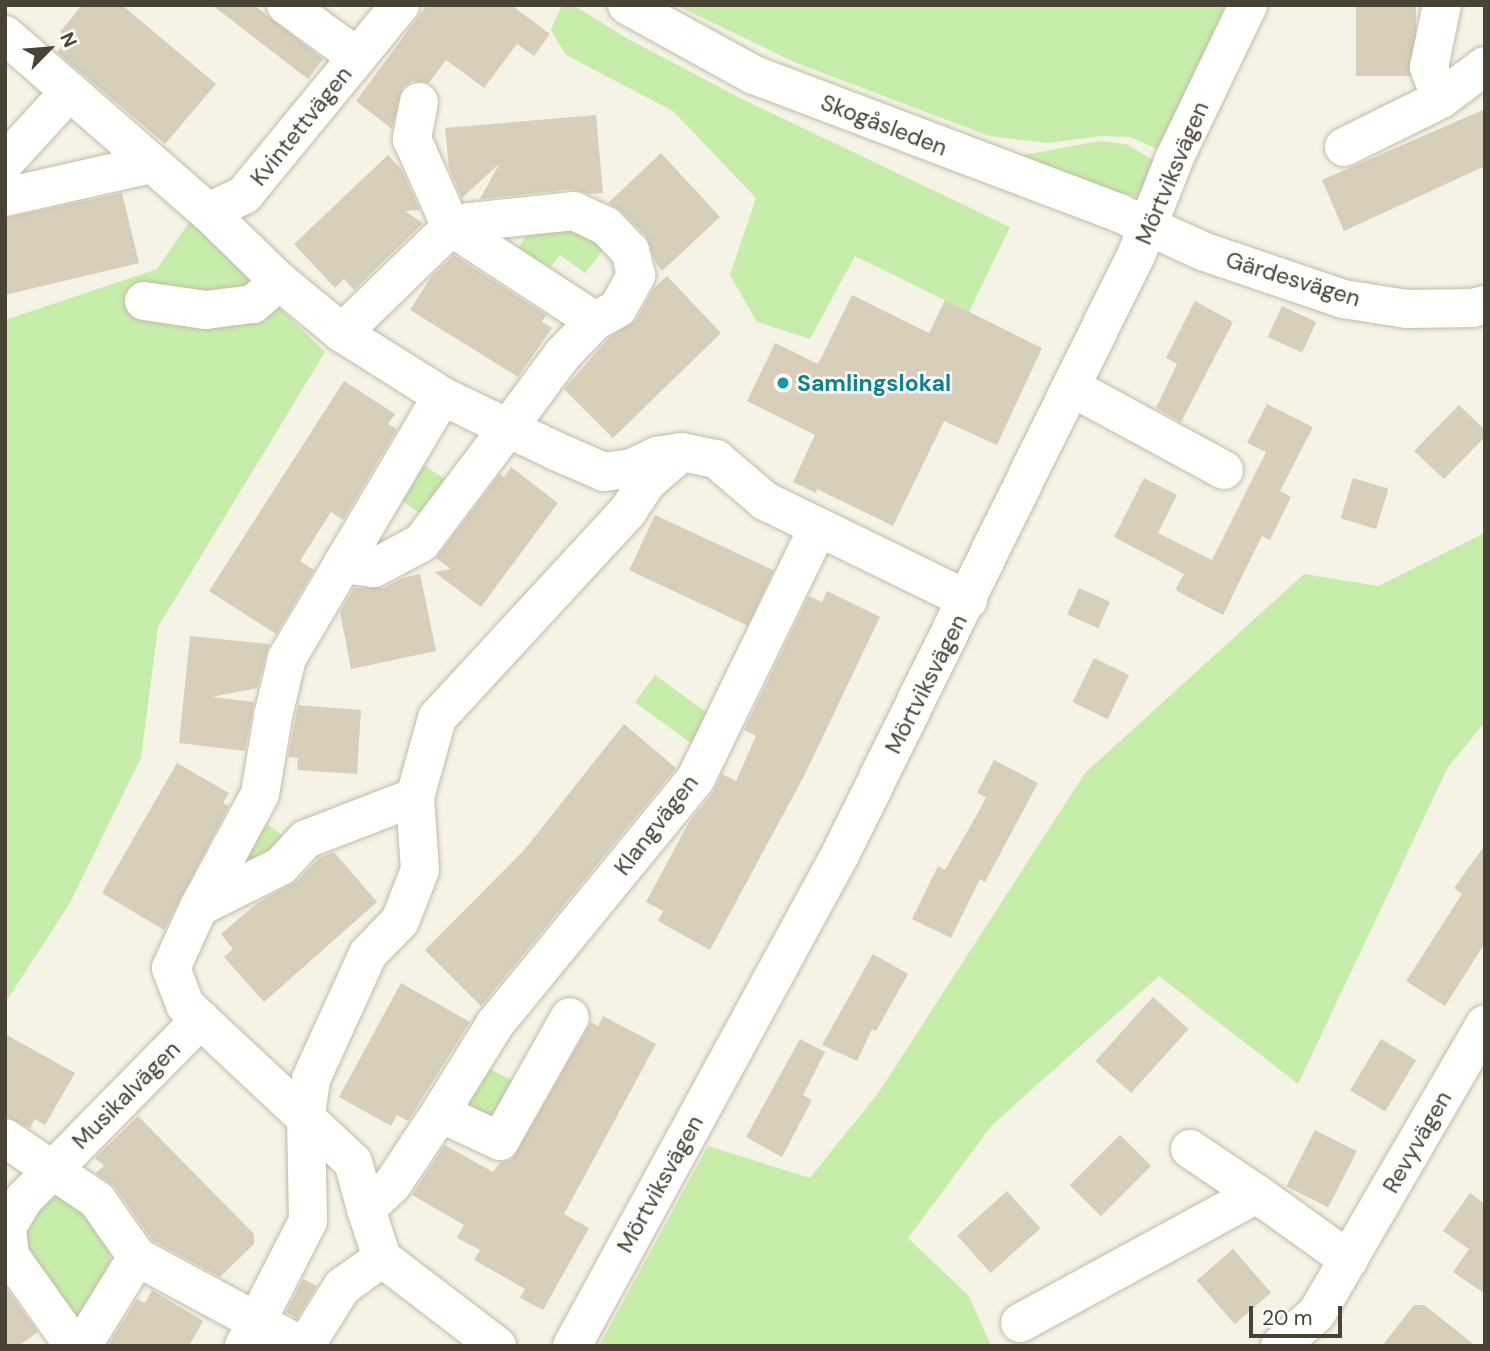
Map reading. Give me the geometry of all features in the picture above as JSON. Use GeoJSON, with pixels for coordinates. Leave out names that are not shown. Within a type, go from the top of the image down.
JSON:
{"type":"FeatureCollection","features":[{"type":"Feature","properties":{"kind":"street","name":"Kvintettvägen"},"geometry":{"type":"LineString","coordinates":[[286,5],[357,57]]}},
{"type":"Feature","properties":{"kind":"street","name":"Kvintettvägen"},"geometry":{"type":"LineString","coordinates":[[208,212],[244,195],[400,5]]}},
{"type":"Feature","properties":{"kind":"street","name":"Skogåsleden"},"geometry":{"type":"LineString","coordinates":[[627,5],[754,75],[1119,214],[1149,228]]}},
{"type":"Feature","properties":{"kind":"street","name":"Mörtviksvägen"},"geometry":{"type":"LineString","coordinates":[[572,1346],[841,853],[1149,228],[1175,157],[1248,5]]}},
{"type":"Feature","properties":{"kind":"street"},"geometry":{"type":"LineString","coordinates":[[1441,99],[1429,67],[1442,5]]}},
{"type":"Feature","properties":{"kind":"street"},"geometry":{"type":"LineString","coordinates":[[5,35],[208,212],[279,281],[342,333],[442,396],[604,472],[632,468],[657,456],[699,456],[765,501],[968,600]]}},
{"type":"Feature","properties":{"kind":"street"},"geometry":{"type":"LineString","coordinates":[[1344,147],[1441,99],[1485,66]]}},
{"type":"Feature","properties":{"kind":"street"},"geometry":{"type":"LineString","coordinates":[[5,162],[70,91]]}},
{"type":"Feature","properties":{"kind":"street"},"geometry":{"type":"LineString","coordinates":[[419,102],[412,139],[451,228],[595,321]]}},
{"type":"Feature","properties":{"kind":"street"},"geometry":{"type":"LineString","coordinates":[[5,197],[152,164]]}},
{"type":"Feature","properties":{"kind":"street"},"geometry":{"type":"LineString","coordinates":[[342,333],[451,228],[469,222],[574,211],[606,226],[630,251],[636,275],[618,308],[595,321],[563,354],[421,543],[374,568],[342,565]]}},
{"type":"Feature","properties":{"kind":"street","name":"Gärdesvägen"},"geometry":{"type":"LineString","coordinates":[[1149,228],[1205,252],[1343,299],[1407,309],[1485,305]]}},
{"type":"Feature","properties":{"kind":"street"},"geometry":{"type":"LineString","coordinates":[[144,301],[206,310],[253,304],[279,281]]}},
{"type":"Feature","properties":{"kind":"street"},"geometry":{"type":"LineString","coordinates":[[1071,387],[1224,470]]}},
{"type":"Feature","properties":{"kind":"street"},"geometry":{"type":"LineString","coordinates":[[442,396],[287,658],[273,716],[260,794],[199,907],[171,968],[185,1005],[306,1115],[353,1163],[382,1258],[489,1343]]}},
{"type":"Feature","properties":{"kind":"street"},"geometry":{"type":"LineString","coordinates":[[251,1334],[308,1221],[306,1115],[311,1079],[369,954],[400,921],[420,870],[415,797],[437,718],[628,511],[646,483],[699,456]]}},
{"type":"Feature","properties":{"kind":"street"},"geometry":{"type":"LineString","coordinates":[[604,472],[628,511]]}},
{"type":"Feature","properties":{"kind":"street","name":"Klangvägen"},"geometry":{"type":"LineString","coordinates":[[366,1209],[392,1185],[495,1024],[695,780],[818,528]]}},
{"type":"Feature","properties":{"kind":"street"},"geometry":{"type":"LineString","coordinates":[[199,907],[281,866],[306,839],[415,797]]}},
{"type":"Feature","properties":{"kind":"street"},"geometry":{"type":"LineString","coordinates":[[439,1112],[500,1141],[570,1017]]}},
{"type":"Feature","properties":{"kind":"street","name":"Musikalvägen"},"geometry":{"type":"LineString","coordinates":[[74,1346],[10,1256],[7,1227],[24,1199],[201,1020]]}},
{"type":"Feature","properties":{"kind":"street"},"geometry":{"type":"LineString","coordinates":[[495,1024],[552,1051]]}},
{"type":"Feature","properties":{"kind":"street","name":"Revyvägen"},"geometry":{"type":"LineString","coordinates":[[1280,1346],[1317,1313],[1485,1024]]}},
{"type":"Feature","properties":{"kind":"street","name":"Musikalvägen"},"geometry":{"type":"LineString","coordinates":[[5,1139],[97,1200],[137,1257],[251,1334],[303,1346]]}},
{"type":"Feature","properties":{"kind":"street"},"geometry":{"type":"LineString","coordinates":[[1190,1149],[1349,1260]]}},
{"type":"Feature","properties":{"kind":"street"},"geometry":{"type":"LineString","coordinates":[[1020,1323],[1258,1194]]}},
{"type":"Feature","properties":{"kind":"street"},"geometry":{"type":"LineString","coordinates":[[82,1346],[137,1257]]}},
{"type":"Feature","properties":{"kind":"street"},"geometry":{"type":"LineString","coordinates":[[303,1346],[342,1287],[382,1258]]}},
{"type":"Feature","properties":{"kind":"green space"},"geometry":{"type":"Polygon","coordinates":[[[562,5],[573,5],[628,39],[742,99],[1010,227],[969,312],[855,256],[810,339],[757,322],[730,275],[756,198],[673,111],[566,55],[551,30],[562,5]]]}},
{"type":"Feature","properties":{"kind":"green space"},"geometry":{"type":"Polygon","coordinates":[[[676,5],[1248,5],[1175,157],[1130,137],[1101,136],[1048,143],[989,136],[794,62],[676,5]]]}},
{"type":"Feature","properties":{"kind":"green space"},"geometry":{"type":"Polygon","coordinates":[[[1100,141],[1126,144],[1162,165],[1148,198],[1117,192],[1013,157],[1100,141]]]}},
{"type":"Feature","properties":{"kind":"green space"},"geometry":{"type":"Polygon","coordinates":[[[190,221],[325,352],[158,627],[141,758],[70,903],[5,1003],[5,320],[157,269],[190,221]]]}},
{"type":"Feature","properties":{"kind":"green space"},"geometry":{"type":"Polygon","coordinates":[[[531,230],[580,231],[604,249],[585,273],[560,255],[545,274],[515,253],[531,230]]]}},
{"type":"Feature","properties":{"kind":"green space"},"geometry":{"type":"Polygon","coordinates":[[[421,463],[452,484],[428,519],[398,498],[421,463]]]}},
{"type":"Feature","properties":{"kind":"green space"},"geometry":{"type":"Polygon","coordinates":[[[1485,533],[1485,722],[1448,767],[1298,1084],[1159,976],[992,1125],[908,1238],[969,1296],[991,1346],[599,1346],[708,1146],[810,1178],[879,1092],[1085,773],[1304,574],[1379,586],[1485,533]]]}},
{"type":"Feature","properties":{"kind":"green space"},"geometry":{"type":"Polygon","coordinates":[[[655,675],[713,717],[693,745],[635,703],[655,675]]]}},
{"type":"Feature","properties":{"kind":"green space"},"geometry":{"type":"Polygon","coordinates":[[[259,818],[286,838],[256,866],[240,853],[259,818]]]}},
{"type":"Feature","properties":{"kind":"green space"},"geometry":{"type":"Polygon","coordinates":[[[486,1067],[513,1081],[493,1120],[466,1106],[486,1067]]]}},
{"type":"Feature","properties":{"kind":"green space"},"geometry":{"type":"Polygon","coordinates":[[[57,1185],[112,1242],[107,1284],[84,1321],[68,1322],[18,1252],[19,1230],[57,1185]]]}},
{"type":"Feature","properties":{"kind":"building"},"geometry":{"type":"Polygon","coordinates":[[[82,5],[122,5],[216,84],[165,144],[57,52],[68,39],[60,32],[82,5]]]}},
{"type":"Feature","properties":{"kind":"building"},"geometry":{"type":"Polygon","coordinates":[[[212,5],[254,5],[323,59],[308,79],[212,5]]]}},
{"type":"Feature","properties":{"kind":"building"},"geometry":{"type":"Polygon","coordinates":[[[427,5],[511,5],[550,34],[534,56],[517,44],[484,88],[446,60],[429,83],[412,81],[402,88],[392,129],[356,101],[427,5]]]}},
{"type":"Feature","properties":{"kind":"building"},"geometry":{"type":"Polygon","coordinates":[[[1356,5],[1416,5],[1416,76],[1356,76],[1356,5]]]}},
{"type":"Feature","properties":{"kind":"building"},"geometry":{"type":"Polygon","coordinates":[[[1485,109],[1485,166],[1344,231],[1322,180],[1485,109]]]}},
{"type":"Feature","properties":{"kind":"building"},"geometry":{"type":"Polygon","coordinates":[[[596,115],[603,193],[590,194],[572,189],[480,199],[499,164],[462,198],[449,168],[445,128],[596,115]]]}},
{"type":"Feature","properties":{"kind":"building"},"geometry":{"type":"Polygon","coordinates":[[[661,153],[720,217],[662,271],[656,263],[646,236],[621,211],[608,203],[661,153]]]}},
{"type":"Feature","properties":{"kind":"building"},"geometry":{"type":"Polygon","coordinates":[[[388,155],[401,169],[420,210],[405,211],[423,223],[354,290],[344,279],[335,288],[294,244],[388,155]]]}},
{"type":"Feature","properties":{"kind":"building"},"geometry":{"type":"Polygon","coordinates":[[[122,193],[139,263],[5,295],[5,218],[122,193]]]}},
{"type":"Feature","properties":{"kind":"building"},"geometry":{"type":"Polygon","coordinates":[[[454,255],[546,315],[542,322],[552,328],[518,377],[410,310],[431,277],[454,255]]]}},
{"type":"Feature","properties":{"kind":"building"},"geometry":{"type":"Polygon","coordinates":[[[667,276],[721,333],[613,438],[564,389],[609,338],[637,319],[653,289],[667,276]]]}},
{"type":"Feature","properties":{"kind":"building"},"geometry":{"type":"Polygon","coordinates":[[[852,295],[929,333],[945,300],[1042,348],[997,445],[944,421],[893,526],[817,489],[816,493],[793,482],[815,435],[747,401],[775,343],[818,364],[852,295]]]}},
{"type":"Feature","properties":{"kind":"building"},"geometry":{"type":"Polygon","coordinates":[[[1195,301],[1233,322],[1181,422],[1156,408],[1177,364],[1166,358],[1195,301]]]}},
{"type":"Feature","properties":{"kind":"building"},"geometry":{"type":"Polygon","coordinates":[[[1282,306],[1316,322],[1302,353],[1268,337],[1282,306]]]}},
{"type":"Feature","properties":{"kind":"building"},"geometry":{"type":"Polygon","coordinates":[[[344,381],[395,414],[388,424],[397,429],[343,520],[331,512],[300,561],[314,570],[276,634],[209,591],[344,381]]]}},
{"type":"Feature","properties":{"kind":"building"},"geometry":{"type":"Polygon","coordinates":[[[1267,404],[1313,427],[1280,491],[1291,497],[1270,540],[1262,536],[1223,615],[1175,590],[1184,574],[1114,537],[1144,478],[1177,495],[1158,533],[1212,560],[1266,452],[1247,443],[1267,404]]]}},
{"type":"Feature","properties":{"kind":"building"},"geometry":{"type":"Polygon","coordinates":[[[1459,405],[1485,430],[1485,437],[1444,479],[1414,451],[1459,405]]]}},
{"type":"Feature","properties":{"kind":"building"},"geometry":{"type":"Polygon","coordinates":[[[511,467],[558,503],[481,607],[434,572],[451,569],[436,558],[500,474],[504,477],[511,467]]]}},
{"type":"Feature","properties":{"kind":"building"},"geometry":{"type":"Polygon","coordinates":[[[1353,478],[1388,489],[1376,529],[1341,518],[1353,478]]]}},
{"type":"Feature","properties":{"kind":"building"},"geometry":{"type":"Polygon","coordinates":[[[655,515],[774,570],[748,626],[629,570],[655,515]]]}},
{"type":"Feature","properties":{"kind":"building"},"geometry":{"type":"Polygon","coordinates":[[[420,574],[436,651],[351,669],[340,612],[354,588],[384,588],[402,578],[420,574]]]}},
{"type":"Feature","properties":{"kind":"building"},"geometry":{"type":"Polygon","coordinates":[[[1079,588],[1110,602],[1098,628],[1067,614],[1079,588]]]}},
{"type":"Feature","properties":{"kind":"building"},"geometry":{"type":"Polygon","coordinates":[[[827,591],[880,617],[804,776],[710,950],[658,921],[663,911],[646,902],[689,822],[712,794],[722,774],[736,781],[756,736],[744,730],[809,596],[822,602],[827,591]]]}},
{"type":"Feature","properties":{"kind":"building"},"geometry":{"type":"Polygon","coordinates":[[[190,636],[269,644],[257,688],[212,697],[254,702],[245,751],[179,743],[190,636]]]}},
{"type":"Feature","properties":{"kind":"building"},"geometry":{"type":"Polygon","coordinates":[[[1094,658],[1129,675],[1108,719],[1073,702],[1094,658]]]}},
{"type":"Feature","properties":{"kind":"building"},"geometry":{"type":"Polygon","coordinates":[[[298,705],[361,710],[357,774],[297,770],[298,758],[288,757],[298,705]]]}},
{"type":"Feature","properties":{"kind":"building"},"geometry":{"type":"Polygon","coordinates":[[[624,724],[676,768],[481,1006],[425,950],[525,849],[624,724]]]}},
{"type":"Feature","properties":{"kind":"building"},"geometry":{"type":"Polygon","coordinates":[[[994,760],[1038,783],[985,882],[980,879],[951,938],[912,919],[938,866],[945,870],[979,811],[986,797],[977,793],[994,760]]]}},
{"type":"Feature","properties":{"kind":"building"},"geometry":{"type":"Polygon","coordinates":[[[177,763],[229,793],[223,803],[229,806],[164,930],[102,893],[177,763]]]}},
{"type":"Feature","properties":{"kind":"building"},"geometry":{"type":"Polygon","coordinates":[[[1485,845],[1485,943],[1445,1006],[1406,981],[1462,894],[1454,888],[1485,845]]]}},
{"type":"Feature","properties":{"kind":"building"},"geometry":{"type":"Polygon","coordinates":[[[334,852],[377,902],[264,1002],[224,957],[233,949],[221,934],[257,903],[297,881],[319,858],[334,852]]]}},
{"type":"Feature","properties":{"kind":"building"},"geometry":{"type":"Polygon","coordinates":[[[873,954],[908,974],[876,1031],[872,1029],[857,1061],[822,1045],[873,954]]]}},
{"type":"Feature","properties":{"kind":"building"},"geometry":{"type":"Polygon","coordinates":[[[401,983],[470,1022],[408,1121],[397,1115],[391,1126],[339,1097],[401,983]]]}},
{"type":"Feature","properties":{"kind":"building"},"geometry":{"type":"Polygon","coordinates":[[[1153,997],[1189,1029],[1131,1093],[1095,1061],[1153,997]]]}},
{"type":"Feature","properties":{"kind":"building"},"geometry":{"type":"Polygon","coordinates":[[[603,1016],[656,1044],[564,1214],[589,1228],[543,1310],[520,1298],[525,1289],[474,1260],[480,1250],[457,1238],[464,1225],[412,1195],[445,1145],[493,1172],[500,1163],[512,1159],[591,1022],[598,1026],[603,1016]]]}},
{"type":"Feature","properties":{"kind":"building"},"geometry":{"type":"Polygon","coordinates":[[[5,1034],[75,1073],[45,1125],[35,1119],[30,1128],[5,1116],[5,1034]]]}},
{"type":"Feature","properties":{"kind":"building"},"geometry":{"type":"Polygon","coordinates":[[[800,1039],[825,1052],[803,1095],[812,1100],[782,1157],[746,1137],[800,1039]]]}},
{"type":"Feature","properties":{"kind":"building"},"geometry":{"type":"Polygon","coordinates":[[[1381,1039],[1416,1060],[1385,1112],[1350,1090],[1381,1039]]]}},
{"type":"Feature","properties":{"kind":"building"},"geometry":{"type":"Polygon","coordinates":[[[138,1116],[254,1234],[254,1244],[220,1277],[152,1240],[115,1187],[96,1173],[104,1166],[95,1158],[138,1116]]]}},
{"type":"Feature","properties":{"kind":"building"},"geometry":{"type":"Polygon","coordinates":[[[1315,1130],[1357,1151],[1328,1207],[1286,1186],[1315,1130]]]}},
{"type":"Feature","properties":{"kind":"building"},"geometry":{"type":"Polygon","coordinates":[[[1120,1135],[1151,1166],[1101,1216],[1070,1185],[1120,1135]]]}},
{"type":"Feature","properties":{"kind":"building"},"geometry":{"type":"Polygon","coordinates":[[[1007,1191],[1040,1228],[991,1273],[957,1236],[1007,1191]]]}},
{"type":"Feature","properties":{"kind":"building"},"geometry":{"type":"Polygon","coordinates":[[[1470,1193],[1485,1204],[1485,1294],[1453,1272],[1469,1249],[1443,1231],[1470,1193]]]}},
{"type":"Feature","properties":{"kind":"building"},"geometry":{"type":"Polygon","coordinates":[[[1233,1249],[1271,1293],[1235,1324],[1197,1280],[1233,1249]]]}},
{"type":"Feature","properties":{"kind":"building"},"geometry":{"type":"Polygon","coordinates":[[[303,1279],[317,1286],[297,1318],[286,1312],[303,1279]]]}},
{"type":"Feature","properties":{"kind":"building"},"geometry":{"type":"Polygon","coordinates":[[[5,1287],[38,1332],[18,1346],[5,1346],[5,1287]]]}},
{"type":"Feature","properties":{"kind":"building"},"geometry":{"type":"Polygon","coordinates":[[[152,1290],[203,1321],[189,1346],[108,1346],[137,1299],[145,1303],[152,1290]]]}},
{"type":"Feature","properties":{"kind":"building"},"geometry":{"type":"Polygon","coordinates":[[[1414,1305],[1424,1305],[1476,1346],[1382,1346],[1414,1305]]]}},
{"type":"Feature","properties":{"kind":"place","name":"Samlingslokal"},"geometry":{"type":"Point","coordinates":[783,383]}}]}
